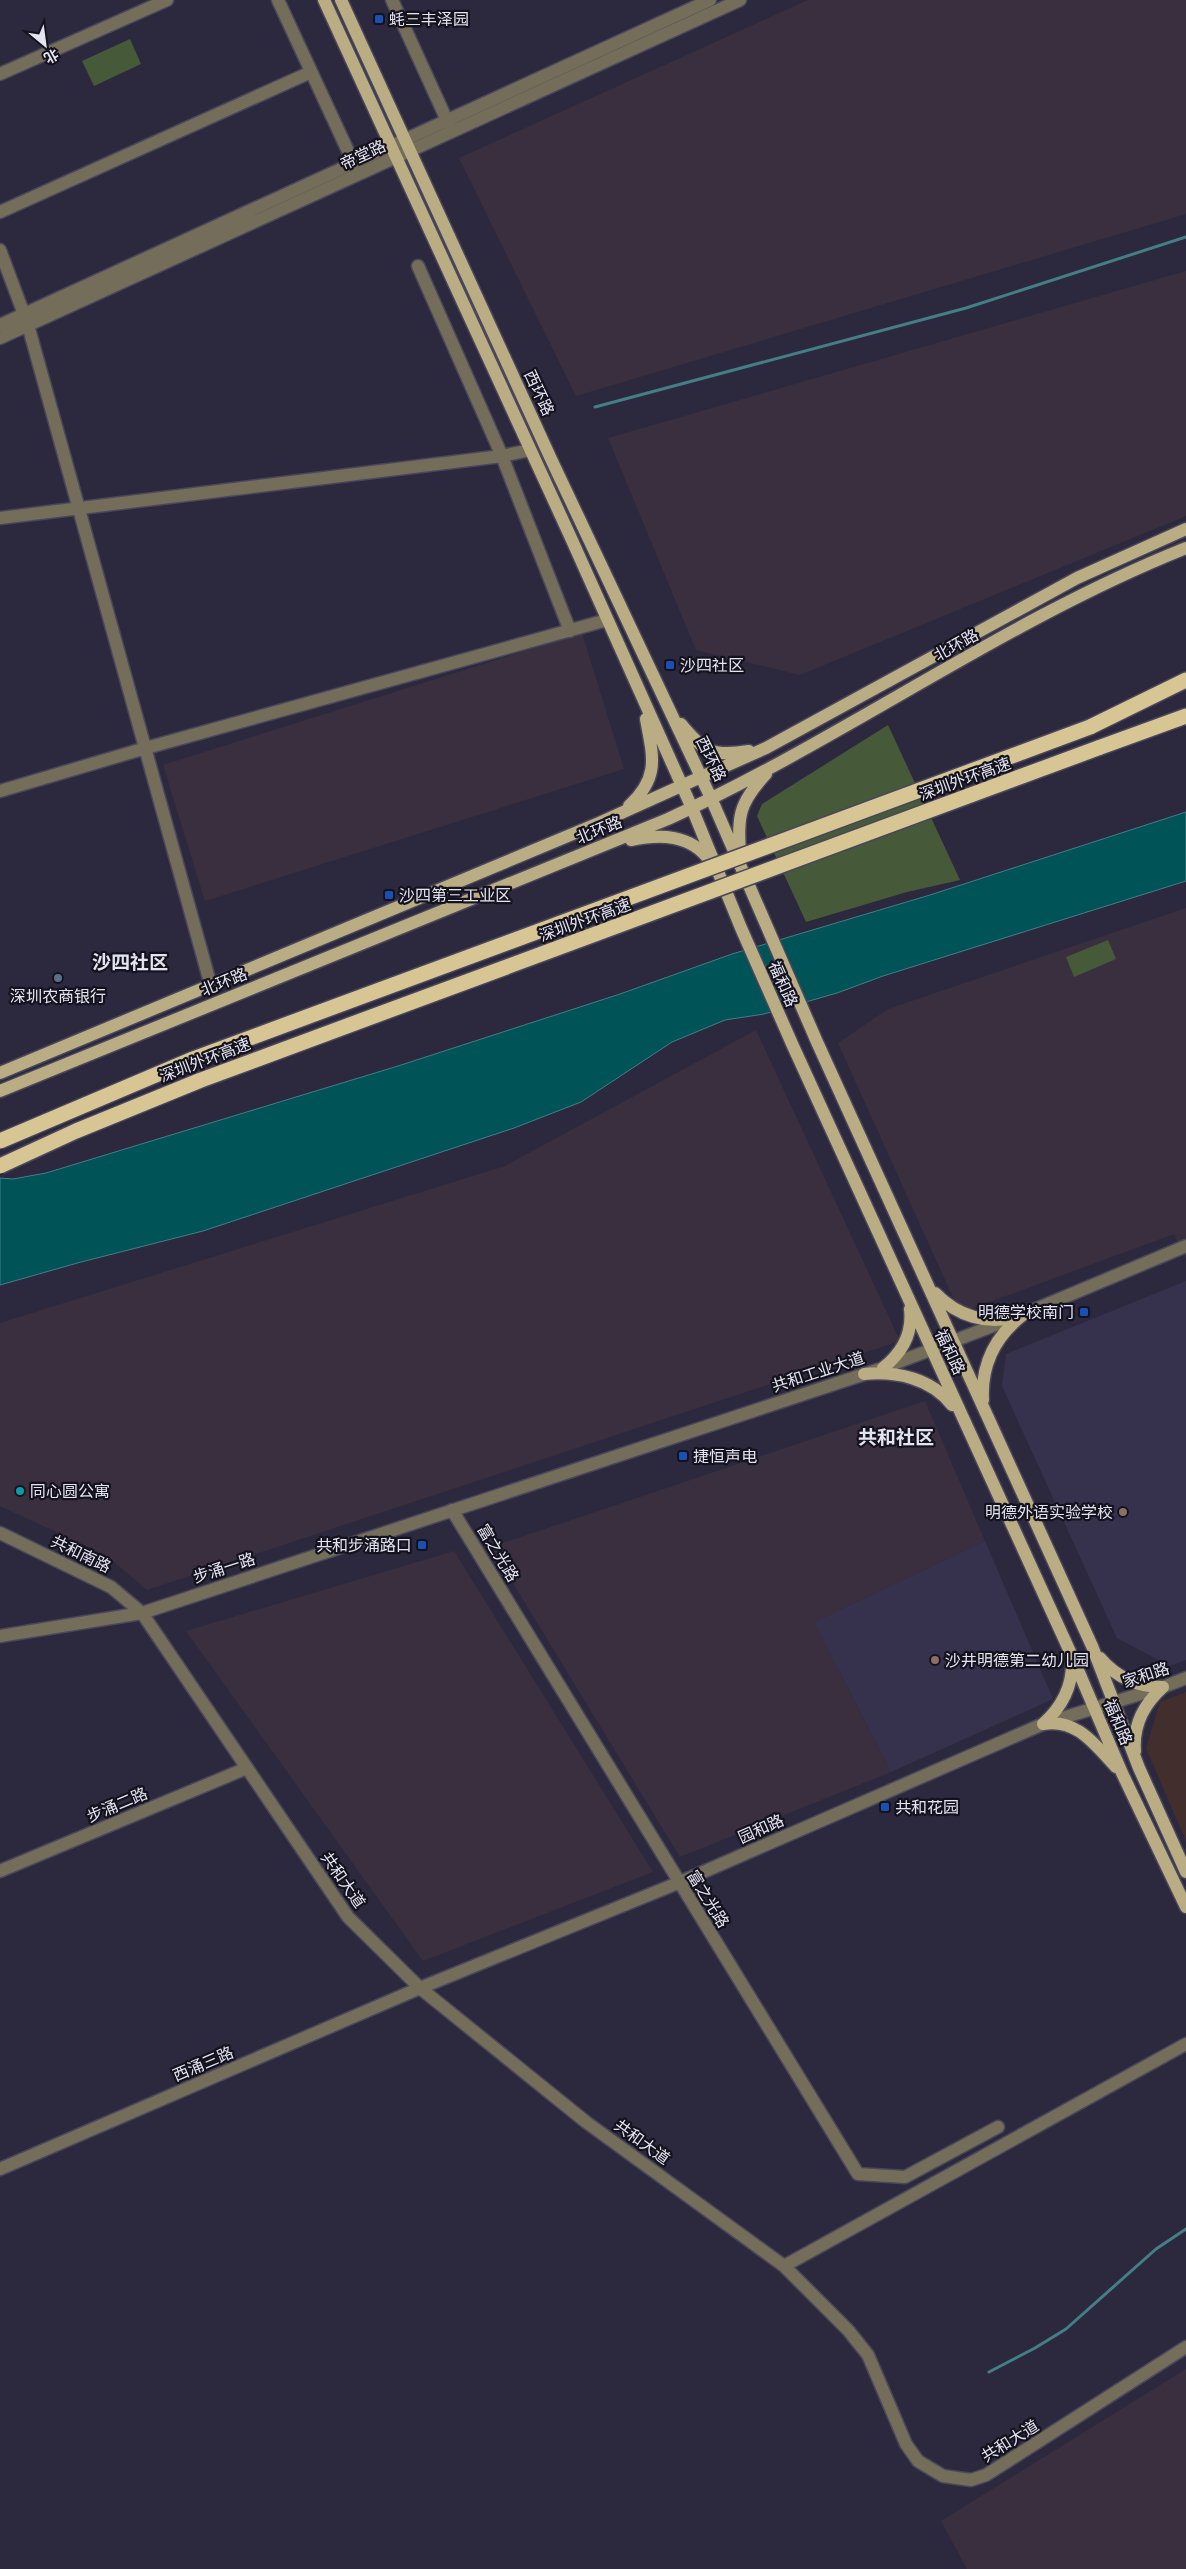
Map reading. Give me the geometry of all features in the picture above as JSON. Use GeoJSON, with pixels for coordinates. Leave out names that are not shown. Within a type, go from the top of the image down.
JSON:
{"type":"FeatureCollection","features":[{"type":"Feature","properties":{"kind":"highway"},"geometry":{"type":"LineString","coordinates":[[1090,727],[1186,680]]}},
{"type":"Feature","properties":{"kind":"highway","name":"深圳外环高速"},"geometry":{"type":"LineString","coordinates":[[0,1141],[193,1059],[1186,692]]}},
{"type":"Feature","properties":{"kind":"highway","name":"深圳外环高速"},"geometry":{"type":"LineString","coordinates":[[0,1166],[84,1128],[210,1076],[1186,716]]}},
{"type":"Feature","properties":{"kind":"highway"},"geometry":{"type":"LineString","coordinates":[[1098,748],[1186,725]]}},
{"type":"Feature","properties":{"kind":"main road","name":"西环路"},"geometry":{"type":"LineString","coordinates":[[324,0],[692,808]]}},
{"type":"Feature","properties":{"kind":"main road","name":"西环路"},"geometry":{"type":"LineString","coordinates":[[341,0],[407,146],[711,798]]}},
{"type":"Feature","properties":{"kind":"main road","name":"北环路"},"geometry":{"type":"LineString","coordinates":[[0,1073],[621,813],[766,748],[1076,578],[1186,529]]}},
{"type":"Feature","properties":{"kind":"main road","name":"北环路"},"geometry":{"type":"LineString","coordinates":[[0,1091],[606,845],[692,808],[773,767],[1067,602],[1108,581],[1186,548]]}},
{"type":"Feature","properties":{"kind":"main road"},"geometry":{"type":"LineString","coordinates":[[621,813],[645,789],[652,773],[653,756],[643,700]]}},
{"type":"Feature","properties":{"kind":"main road"},"geometry":{"type":"LineString","coordinates":[[669,708],[697,743],[712,752],[729,754],[766,748]]}},
{"type":"Feature","properties":{"kind":"main road"},"geometry":{"type":"LineString","coordinates":[[741,865],[738,823],[742,808],[748,794],[773,767]]}},
{"type":"Feature","properties":{"kind":"main road","name":"福和路"},"geometry":{"type":"LineString","coordinates":[[711,798],[815,1036],[1092,1646],[1136,1759],[1186,1872]]}},
{"type":"Feature","properties":{"kind":"main road","name":"福和路"},"geometry":{"type":"LineString","coordinates":[[692,808],[741,928],[793,1046],[1072,1656],[1122,1773],[1186,1907]]}},
{"type":"Feature","properties":{"kind":"main road"},"geometry":{"type":"LineString","coordinates":[[606,845],[652,836],[679,839],[704,852],[719,873]]}},
{"type":"Feature","properties":{"kind":"main road"},"geometry":{"type":"LineString","coordinates":[[929,1285],[943,1302],[971,1317],[992,1320],[1024,1314]]}},
{"type":"Feature","properties":{"kind":"main road"},"geometry":{"type":"LineString","coordinates":[[883,1368],[898,1355],[907,1338],[911,1320],[906,1295]]}},
{"type":"Feature","properties":{"kind":"main road"},"geometry":{"type":"LineString","coordinates":[[986,1411],[983,1378],[989,1357],[1000,1337],[1024,1314]]}},
{"type":"Feature","properties":{"kind":"main road"},"geometry":{"type":"LineString","coordinates":[[864,1374],[900,1375],[923,1382],[944,1395],[964,1421]]}},
{"type":"Feature","properties":{"kind":"main road"},"geometry":{"type":"LineString","coordinates":[[1092,1646],[1099,1657],[1116,1674],[1139,1684],[1163,1687]]}},
{"type":"Feature","properties":{"kind":"main road"},"geometry":{"type":"LineString","coordinates":[[1043,1724],[1056,1711],[1065,1696],[1071,1676],[1072,1656]]}},
{"type":"Feature","properties":{"kind":"main road"},"geometry":{"type":"LineString","coordinates":[[1136,1759],[1138,1725],[1148,1704],[1163,1687]]}},
{"type":"Feature","properties":{"kind":"main road"},"geometry":{"type":"LineString","coordinates":[[1043,1724],[1062,1722],[1079,1730],[1122,1773]]}},
{"type":"Feature","properties":{"kind":"street"},"geometry":{"type":"LineString","coordinates":[[0,74],[167,0]]}},
{"type":"Feature","properties":{"kind":"street"},"geometry":{"type":"LineString","coordinates":[[278,0],[354,164]]}},
{"type":"Feature","properties":{"kind":"street"},"geometry":{"type":"LineString","coordinates":[[392,0],[450,126]]}},
{"type":"Feature","properties":{"kind":"street","name":"帝堂路"},"geometry":{"type":"LineString","coordinates":[[0,325],[26,320],[407,146],[710,0]]}},
{"type":"Feature","properties":{"kind":"street","name":"帝堂路"},"geometry":{"type":"LineString","coordinates":[[450,126],[740,0]]}},
{"type":"Feature","properties":{"kind":"street"},"geometry":{"type":"LineString","coordinates":[[0,212],[311,72]]}},
{"type":"Feature","properties":{"kind":"street","name":"帝堂路"},"geometry":{"type":"LineString","coordinates":[[0,338],[26,320],[354,164],[393,152]]}},
{"type":"Feature","properties":{"kind":"street"},"geometry":{"type":"LineString","coordinates":[[0,250],[26,320],[211,986]]}},
{"type":"Feature","properties":{"kind":"street"},"geometry":{"type":"LineString","coordinates":[[418,266],[502,456],[570,631]]}},
{"type":"Feature","properties":{"kind":"street"},"geometry":{"type":"LineString","coordinates":[[0,518],[502,456],[530,450]]}},
{"type":"Feature","properties":{"kind":"street"},"geometry":{"type":"LineString","coordinates":[[0,791],[146,748],[607,620]]}},
{"type":"Feature","properties":{"kind":"street","name":"共和工业大道"},"geometry":{"type":"LineString","coordinates":[[452,1510],[883,1368],[1024,1314],[1186,1246]]}},
{"type":"Feature","properties":{"kind":"street","name":"步涌一路"},"geometry":{"type":"LineString","coordinates":[[0,1636],[142,1612],[452,1510]]}},
{"type":"Feature","properties":{"kind":"street","name":"富之光路"},"geometry":{"type":"LineString","coordinates":[[452,1510],[678,1883],[858,2174],[905,2177],[998,2127]]}},
{"type":"Feature","properties":{"kind":"street","name":"共和南路"},"geometry":{"type":"LineString","coordinates":[[0,1533],[111,1587],[142,1612]]}},
{"type":"Feature","properties":{"kind":"street","name":"共和大道"},"geometry":{"type":"LineString","coordinates":[[142,1612],[348,1917],[420,1988],[586,2122],[784,2266],[848,2330],[868,2355],[906,2444],[918,2461],[943,2476],[970,2480],[986,2476],[1186,2347]]}},
{"type":"Feature","properties":{"kind":"street","name":"家和路"},"geometry":{"type":"LineString","coordinates":[[1115,1702],[1186,1678]]}},
{"type":"Feature","properties":{"kind":"street","name":"园和路"},"geometry":{"type":"LineString","coordinates":[[420,1988],[678,1883],[1043,1724],[1115,1702]]}},
{"type":"Feature","properties":{"kind":"street","name":"步涌二路"},"geometry":{"type":"LineString","coordinates":[[0,1872],[247,1768]]}},
{"type":"Feature","properties":{"kind":"street","name":"西涌三路"},"geometry":{"type":"LineString","coordinates":[[0,2169],[420,1988]]}},
{"type":"Feature","properties":{"kind":"street"},"geometry":{"type":"LineString","coordinates":[[784,2266],[1186,2044]]}},
{"type":"Feature","properties":{"kind":"shaded area"},"geometry":{"type":"Polygon","coordinates":[[[808,0],[1186,0],[1186,214],[576,396],[459,158],[808,0]]]}},
{"type":"Feature","properties":{"kind":"shaded area"},"geometry":{"type":"Polygon","coordinates":[[[130,39],[141,64],[94,86],[82,61],[130,39]]]}},
{"type":"Feature","properties":{"kind":"shaded area"},"geometry":{"type":"Polygon","coordinates":[[[1186,271],[1186,516],[800,675],[696,650],[608,438],[1186,271]]]}},
{"type":"Feature","properties":{"kind":"shaded area"},"geometry":{"type":"Polygon","coordinates":[[[582,633],[624,769],[205,901],[163,765],[582,633]]]}},
{"type":"Feature","properties":{"kind":"shaded area"},"geometry":{"type":"Polygon","coordinates":[[[888,725],[960,880],[907,892],[806,922],[757,816],[762,804],[888,725]]]}},
{"type":"Feature","properties":{"kind":"shaded area"},"geometry":{"type":"Polygon","coordinates":[[[1186,812],[1186,881],[883,976],[837,993],[764,1014],[725,1020],[672,1042],[581,1102],[514,1128],[203,1231],[0,1285],[0,1178],[13,1179],[46,1173],[398,1066],[620,994],[732,954],[930,895],[1186,812]]]}},
{"type":"Feature","properties":{"kind":"shaded area"},"geometry":{"type":"Polygon","coordinates":[[[1186,908],[1186,1259],[1174,1234],[960,1313],[838,1043],[888,1009],[1186,908]]]}},
{"type":"Feature","properties":{"kind":"shaded area"},"geometry":{"type":"Polygon","coordinates":[[[1108,940],[1116,959],[1074,977],[1066,957],[1108,940]]]}},
{"type":"Feature","properties":{"kind":"shaded area"},"geometry":{"type":"Polygon","coordinates":[[[756,1030],[900,1341],[147,1590],[106,1555],[0,1506],[0,1323],[505,1166],[756,1030]]]}},
{"type":"Feature","properties":{"kind":"shaded area","name":"明德外语实验学校"},"geometry":{"type":"Polygon","coordinates":[[[1186,1281],[1186,1660],[1170,1666],[1117,1638],[1002,1386],[1006,1354],[1186,1281]]]}},
{"type":"Feature","properties":{"kind":"shaded area"},"geometry":{"type":"Polygon","coordinates":[[[925,1401],[985,1541],[814,1622],[891,1772],[680,1857],[491,1547],[925,1401]]]}},
{"type":"Feature","properties":{"kind":"shaded area","name":"沙井明德第二幼儿园"},"geometry":{"type":"Polygon","coordinates":[[[985,1541],[1053,1699],[891,1772],[814,1622],[985,1541]]]}},
{"type":"Feature","properties":{"kind":"shaded area"},"geometry":{"type":"Polygon","coordinates":[[[454,1551],[653,1872],[423,1961],[186,1631],[454,1551]]]}},
{"type":"Feature","properties":{"kind":"shaded area"},"geometry":{"type":"Polygon","coordinates":[[[1186,1692],[1186,1841],[1146,1748],[1160,1702],[1186,1692]]]}},
{"type":"Feature","properties":{"kind":"shaded area"},"geometry":{"type":"Polygon","coordinates":[[[1186,2369],[1186,2569],[967,2569],[941,2521],[1186,2369]]]}},
{"type":"Feature","properties":{"kind":"waterway"},"geometry":{"type":"LineString","coordinates":[[595,407],[966,308],[1186,237]]}},
{"type":"Feature","properties":{"kind":"waterway"},"geometry":{"type":"LineString","coordinates":[[989,2372],[1066,2329],[1156,2249],[1186,2229]]}},
{"type":"Feature","properties":{"kind":"place","name":"蚝三丰泽园"},"geometry":{"type":"Point","coordinates":[379,19]}},
{"type":"Feature","properties":{"kind":"place","name":"沙四社区"},"geometry":{"type":"Point","coordinates":[670,665]}},
{"type":"Feature","properties":{"kind":"place","name":"沙四第三工业区"},"geometry":{"type":"Point","coordinates":[389,895]}},
{"type":"Feature","properties":{"kind":"place","name":"深圳农商银行"},"geometry":{"type":"Point","coordinates":[58,978]}},
{"type":"Feature","properties":{"kind":"place","name":"明德学校南门"},"geometry":{"type":"Point","coordinates":[1084,1312]}},
{"type":"Feature","properties":{"kind":"place","name":"捷恒声电"},"geometry":{"type":"Point","coordinates":[683,1456]}},
{"type":"Feature","properties":{"kind":"place","name":"同心圆公寓"},"geometry":{"type":"Point","coordinates":[20,1491]}},
{"type":"Feature","properties":{"kind":"place","name":"明德外语实验学校"},"geometry":{"type":"Point","coordinates":[1123,1512]}},
{"type":"Feature","properties":{"kind":"place","name":"共和步涌路口"},"geometry":{"type":"Point","coordinates":[422,1545]}},
{"type":"Feature","properties":{"kind":"place","name":"沙井明德第二幼儿园"},"geometry":{"type":"Point","coordinates":[935,1660]}},
{"type":"Feature","properties":{"kind":"place","name":"共和花园"},"geometry":{"type":"Point","coordinates":[885,1807]}},
{"type":"Feature","properties":{"kind":"district","name":"沙四社区"},"geometry":{"type":"Point","coordinates":[130,962]}},
{"type":"Feature","properties":{"kind":"district","name":"共和社区"},"geometry":{"type":"Point","coordinates":[896,1437]}}]}
